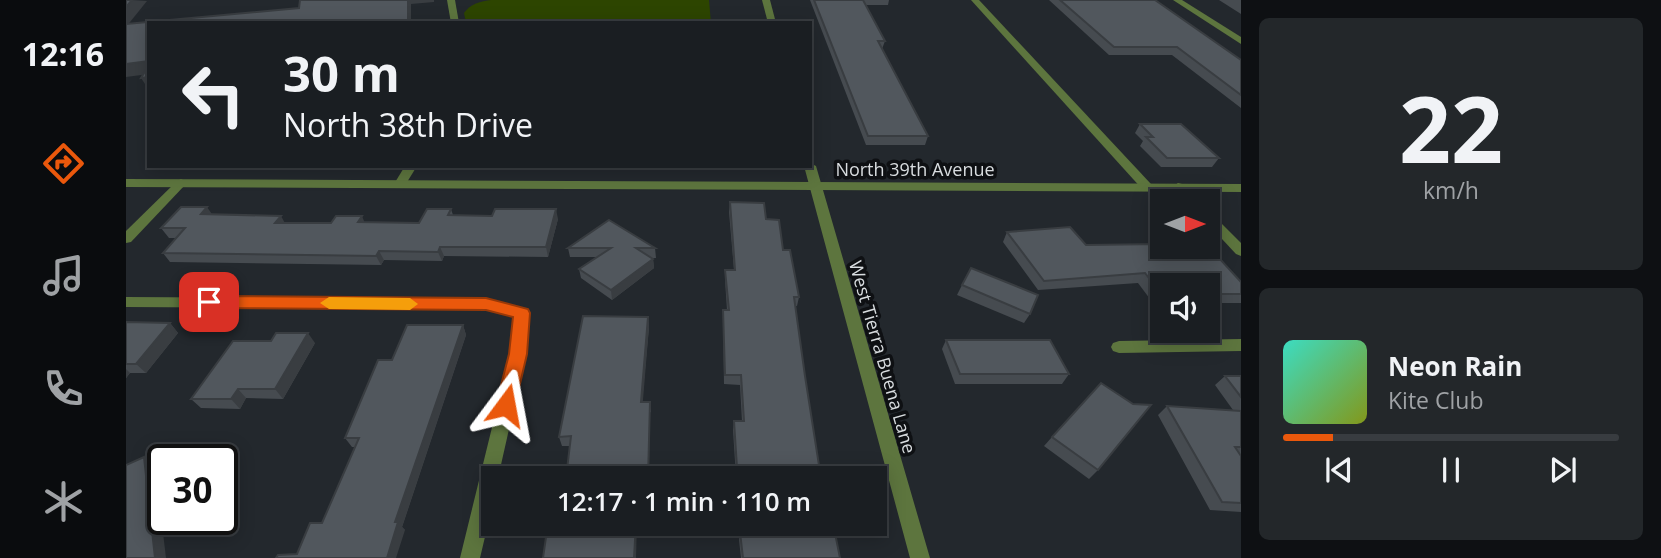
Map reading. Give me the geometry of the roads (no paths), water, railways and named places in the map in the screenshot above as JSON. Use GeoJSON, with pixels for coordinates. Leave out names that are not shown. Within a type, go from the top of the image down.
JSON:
{"type":"FeatureCollection","features":[{"type":"Feature","properties":{"kind":"street"},"geometry":{"type":"LineString","coordinates":[[451,0],[455,21]]}},
{"type":"Feature","properties":{"kind":"street"},"geometry":{"type":"LineString","coordinates":[[766,0],[771,21]]}},
{"type":"Feature","properties":{"kind":"street"},"geometry":{"type":"LineString","coordinates":[[975,0],[1147,187]]}},
{"type":"Feature","properties":{"kind":"street"},"geometry":{"type":"LineString","coordinates":[[1177,0],[1241,41]]}},
{"type":"Feature","properties":{"kind":"street"},"geometry":{"type":"LineString","coordinates":[[400,184],[410,168]]}},
{"type":"Feature","properties":{"kind":"street","name":"West Tierra Buena Lane"},"geometry":{"type":"LineString","coordinates":[[810,168],[920,558]]}},
{"type":"Feature","properties":{"kind":"street","name":"North 39th Avenue"},"geometry":{"type":"LineString","coordinates":[[126,183],[1241,188]]}},
{"type":"Feature","properties":{"kind":"street"},"geometry":{"type":"LineString","coordinates":[[126,239],[181,183]]}},
{"type":"Feature","properties":{"kind":"street"},"geometry":{"type":"LineString","coordinates":[[1220,229],[1241,251]]}},
{"type":"Feature","properties":{"kind":"street"},"geometry":{"type":"LineString","coordinates":[[126,302],[486,304],[522,313],[518,354],[470,558]]}},
{"type":"Feature","properties":{"kind":"street"},"geometry":{"type":"LineString","coordinates":[[1119,347],[1241,345]]}}]}
